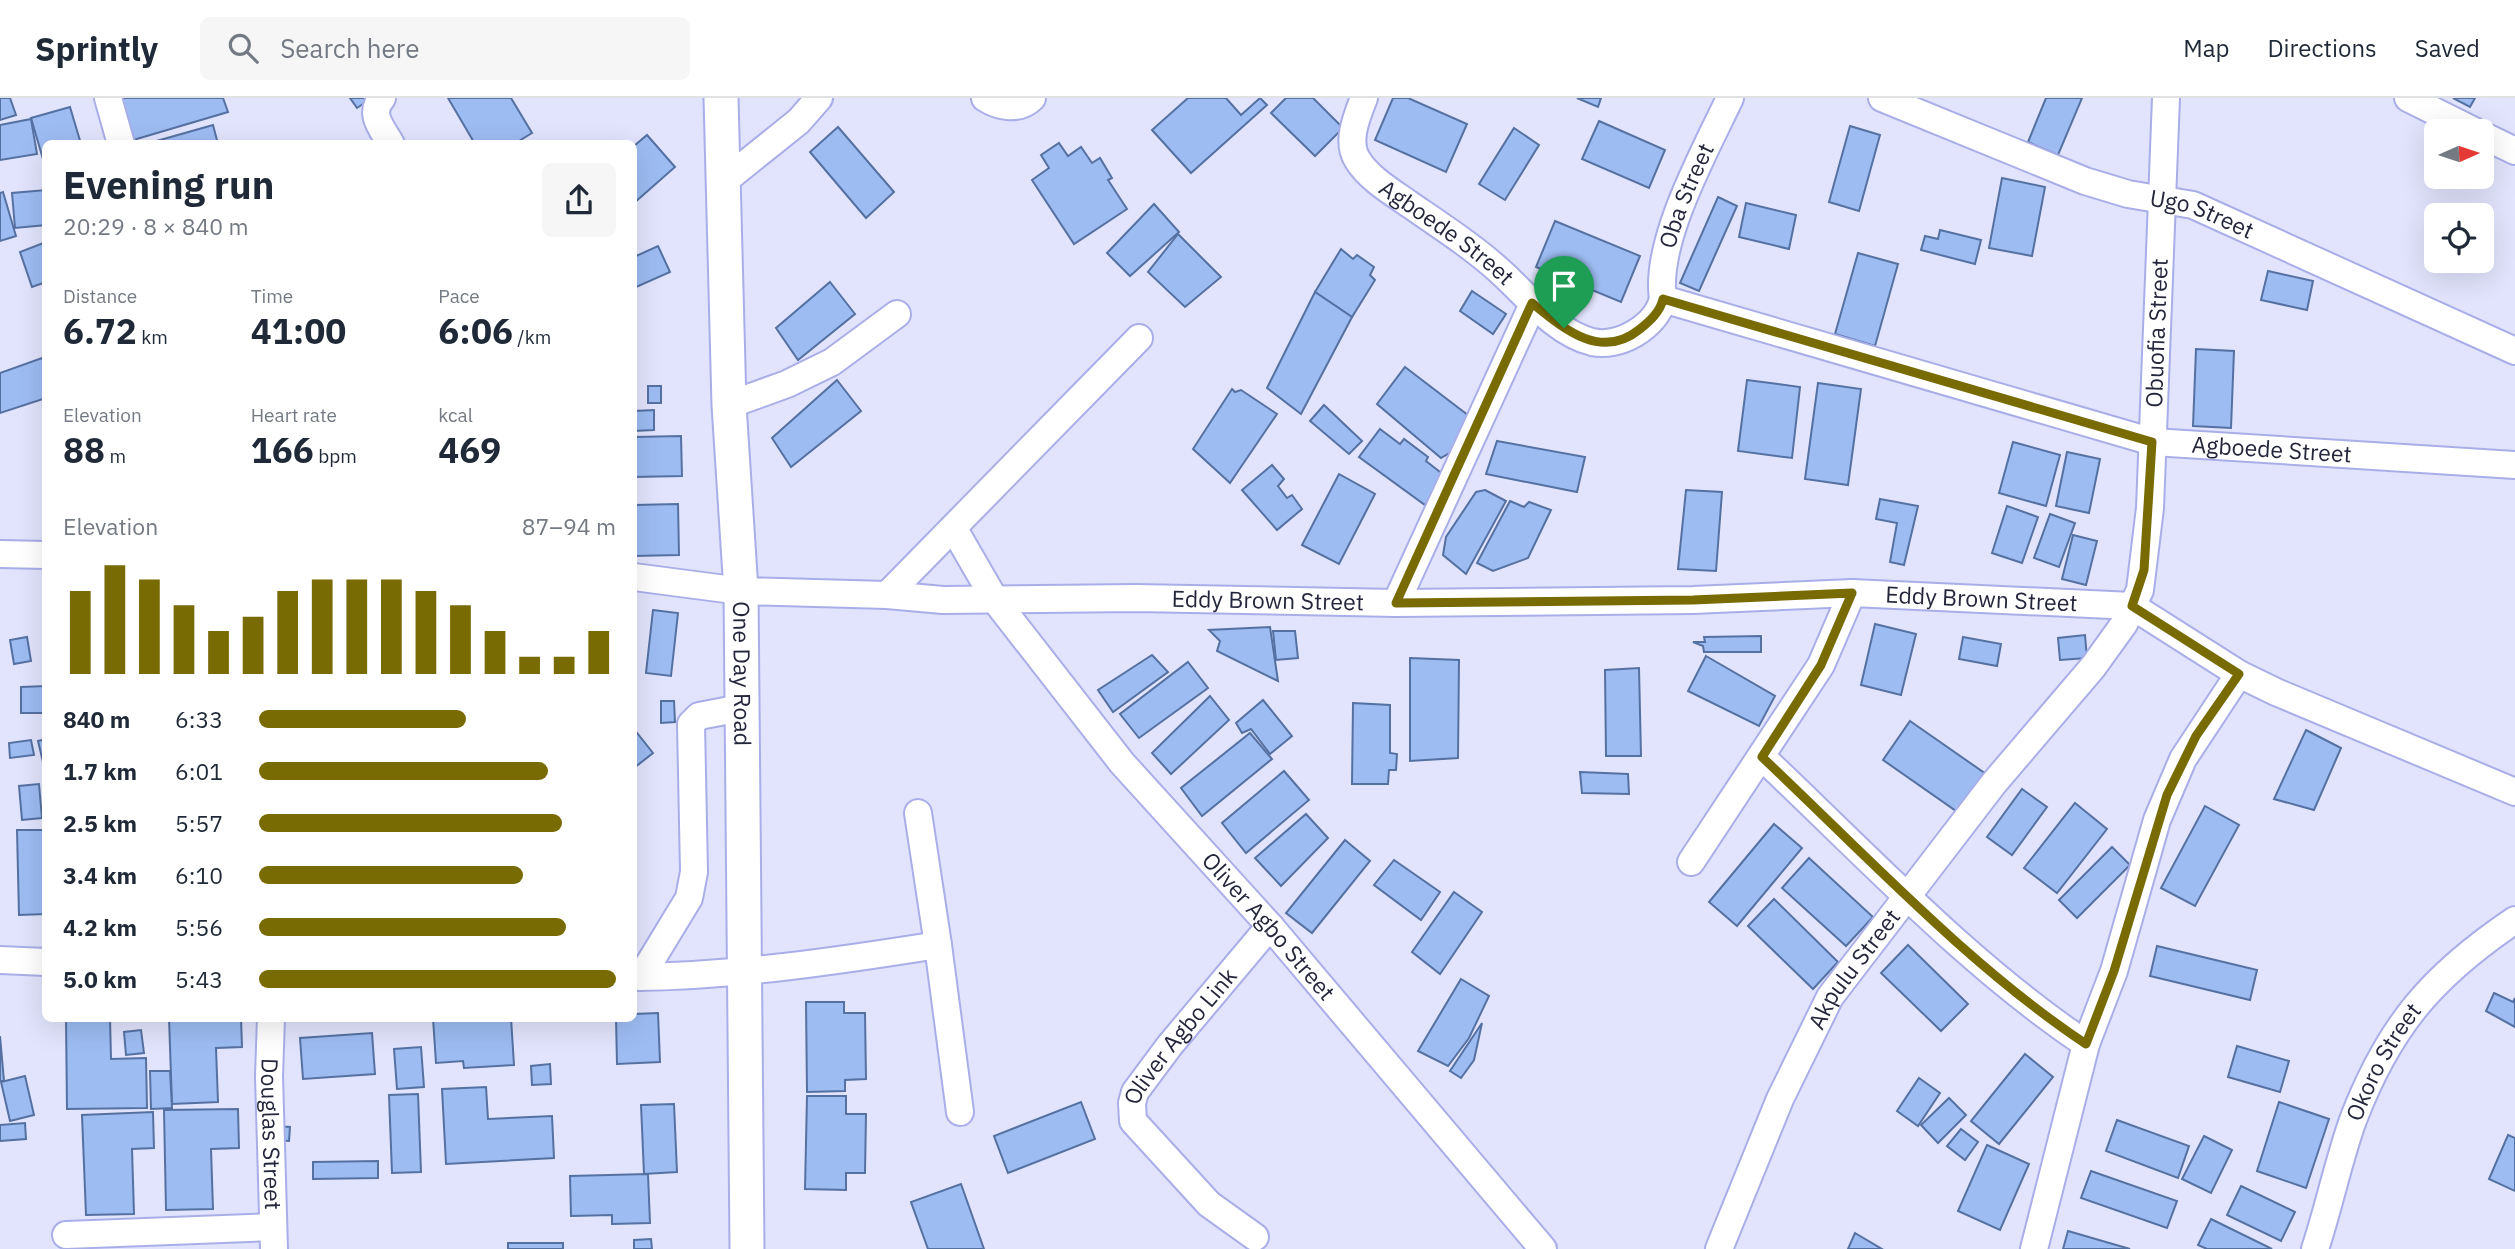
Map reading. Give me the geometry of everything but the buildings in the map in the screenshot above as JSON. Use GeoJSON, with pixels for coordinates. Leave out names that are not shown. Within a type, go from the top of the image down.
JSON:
{"type":"FeatureCollection","features":[{"type":"Feature","properties":{"kind":"main road","name":"One Day Road"},"geometry":{"type":"LineString","coordinates":[[721,98],[729,405],[741,591],[747,1249]]}},
{"type":"Feature","properties":{"kind":"street"},"geometry":{"type":"LineString","coordinates":[[108,98],[120,140]]}},
{"type":"Feature","properties":{"kind":"street"},"geometry":{"type":"LineString","coordinates":[[382,98],[376,104],[375,115],[389,140]]}},
{"type":"Feature","properties":{"kind":"street"},"geometry":{"type":"LineString","coordinates":[[723,181],[799,121],[820,98]]}},
{"type":"Feature","properties":{"kind":"street"},"geometry":{"type":"LineString","coordinates":[[985,98],[1010,107],[1027,103],[1032,98]]}},
{"type":"Feature","properties":{"kind":"street","name":"Agboede Street"},"geometry":{"type":"LineString","coordinates":[[1364,98],[1354,130],[1353,152],[1357,161],[1382,185],[1502,273],[1532,303],[1578,337],[1601,343],[1623,340],[1659,310],[1663,299],[2152,442],[2515,465]]}},
{"type":"Feature","properties":{"kind":"street","name":"Oba Street"},"geometry":{"type":"LineString","coordinates":[[1663,299],[1662,262],[1694,173],[1730,98]]}},
{"type":"Feature","properties":{"kind":"street","name":"Ugo Street"},"geometry":{"type":"LineString","coordinates":[[1882,98],[2085,181],[2128,194],[2193,205],[2241,224],[2515,351]]}},
{"type":"Feature","properties":{"kind":"street","name":"Obuofia Street"},"geometry":{"type":"LineString","coordinates":[[2128,615],[2144,570],[2166,98]]}},
{"type":"Feature","properties":{"kind":"street"},"geometry":{"type":"LineString","coordinates":[[2408,98],[2450,119]]}},
{"type":"Feature","properties":{"kind":"street"},"geometry":{"type":"LineString","coordinates":[[2494,141],[2515,151]]}},
{"type":"Feature","properties":{"kind":"street"},"geometry":{"type":"LineString","coordinates":[[1396,603],[1532,303]]}},
{"type":"Feature","properties":{"kind":"street"},"geometry":{"type":"LineString","coordinates":[[729,405],[787,384],[832,362],[897,314]]}},
{"type":"Feature","properties":{"kind":"street"},"geometry":{"type":"LineString","coordinates":[[887,595],[1139,338]]}},
{"type":"Feature","properties":{"kind":"street","name":"Oliver Agbo Street"},"geometry":{"type":"LineString","coordinates":[[954,529],[995,600],[1133,776],[1270,926],[1543,1249]]}},
{"type":"Feature","properties":{"kind":"street"},"geometry":{"type":"LineString","coordinates":[[1,551],[42,555]]}},
{"type":"Feature","properties":{"kind":"street","name":"Eddy Brown Street"},"geometry":{"type":"LineString","coordinates":[[637,576],[741,591],[887,595],[943,600],[1136,598],[1396,603],[1693,600],[1852,593],[2128,615],[2276,692],[2515,792]]}},
{"type":"Feature","properties":{"kind":"street"},"geometry":{"type":"LineString","coordinates":[[1692,862],[1821,665],[1852,593]]}},
{"type":"Feature","properties":{"kind":"street","name":"Akpulu Street"},"geometry":{"type":"LineString","coordinates":[[1719,1249],[1780,1099],[1818,1019],[1856,960],[1994,783],[2093,667],[2128,615]]}},
{"type":"Feature","properties":{"kind":"street"},"geometry":{"type":"LineString","coordinates":[[2034,1249],[2086,1044],[2114,971],[2167,795],[2196,736],[2239,674]]}},
{"type":"Feature","properties":{"kind":"street"},"geometry":{"type":"LineString","coordinates":[[637,977],[689,898],[694,872],[691,724],[699,716],[741,708]]}},
{"type":"Feature","properties":{"kind":"street"},"geometry":{"type":"LineString","coordinates":[[1762,757],[1997,977],[2053,1022],[2086,1044]]}},
{"type":"Feature","properties":{"kind":"street"},"geometry":{"type":"LineString","coordinates":[[918,813],[960,1112]]}},
{"type":"Feature","properties":{"kind":"street","name":"Okoro Street"},"geometry":{"type":"LineString","coordinates":[[2315,1249],[2353,1122],[2384,1051],[2400,1024],[2441,977],[2473,948],[2515,920]]}},
{"type":"Feature","properties":{"kind":"street","name":"Oliver Agbo Link"},"geometry":{"type":"LineString","coordinates":[[1255,1237],[1209,1204],[1133,1121],[1132,1103],[1135,1091],[1170,1045],[1270,926]]}},
{"type":"Feature","properties":{"kind":"street"},"geometry":{"type":"LineString","coordinates":[[637,977],[743,972],[846,961],[938,945]]}},
{"type":"Feature","properties":{"kind":"street"},"geometry":{"type":"LineString","coordinates":[[0,960],[42,962]]}},
{"type":"Feature","properties":{"kind":"street","name":"Douglas Street"},"geometry":{"type":"LineString","coordinates":[[271,1022],[269,1076],[274,1238]]}},
{"type":"Feature","properties":{"kind":"street"},"geometry":{"type":"LineString","coordinates":[[66,1235],[274,1238]]}},
{"type":"Feature","properties":{"kind":"route"},"geometry":{"type":"LineString","coordinates":[[1663,299],[2152,442],[2150,508],[2144,570],[2140,590],[2132,606],[2239,674],[2196,736],[2167,795],[2157,820],[2114,971],[2086,1044],[2053,1022],[1989,969],[1762,757],[1821,665],[1852,593],[1693,600],[1396,603],[1532,303],[1564,328],[1589,341],[1613,343],[1632,335],[1647,323],[1662,306],[1663,299]]}}]}
